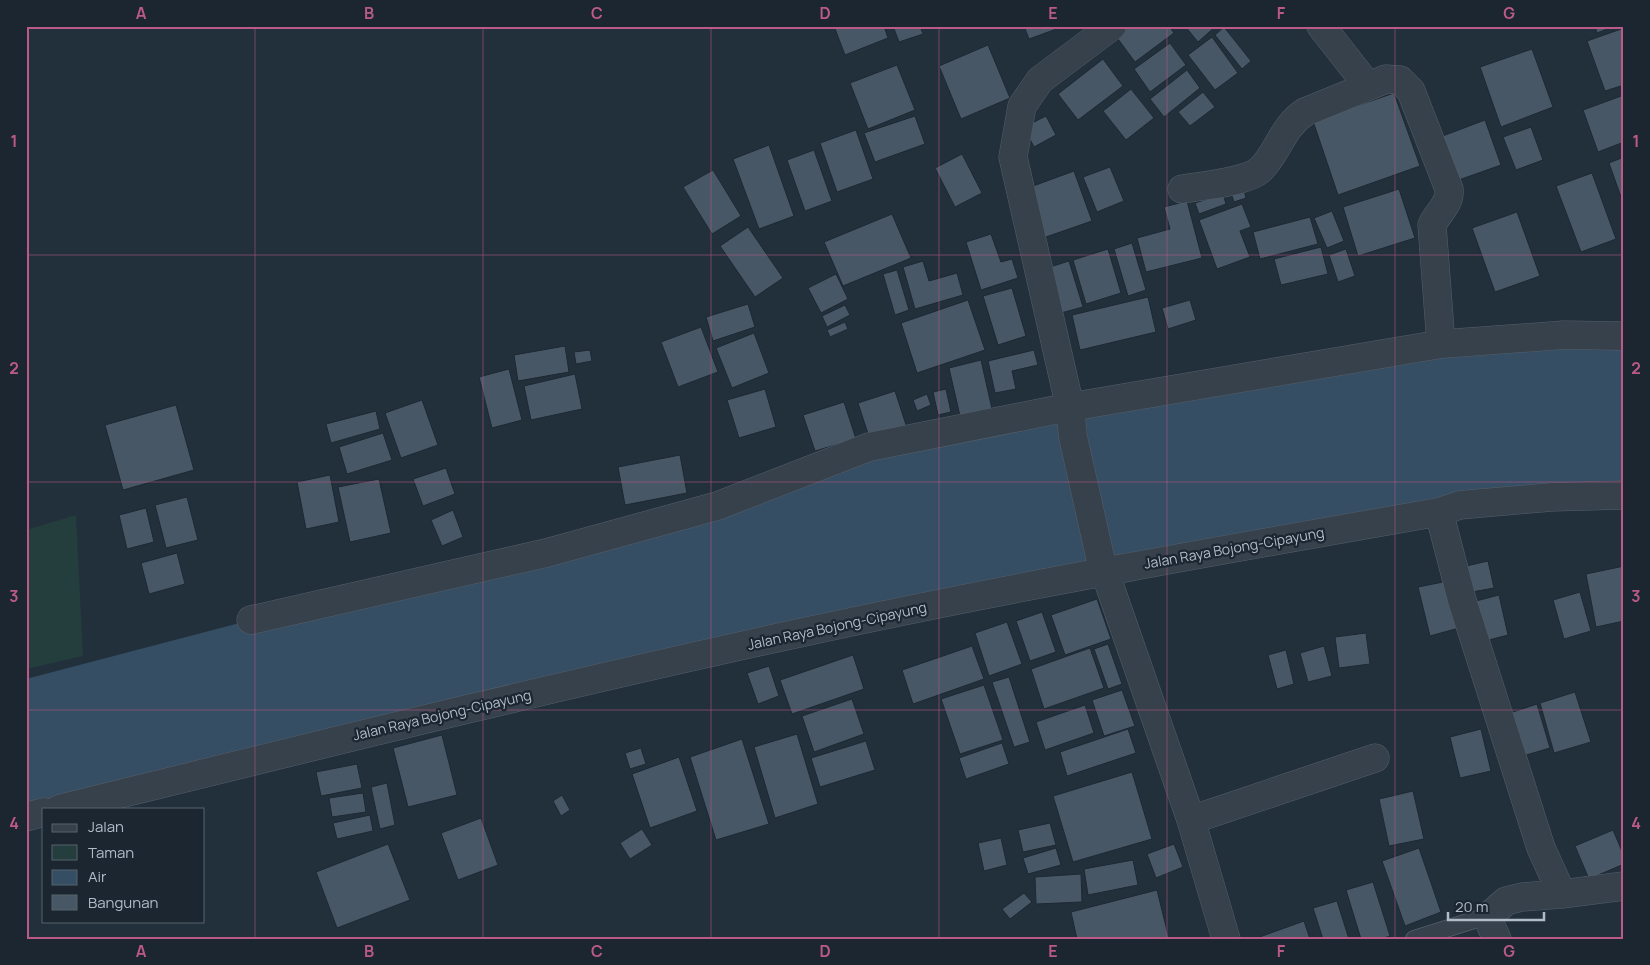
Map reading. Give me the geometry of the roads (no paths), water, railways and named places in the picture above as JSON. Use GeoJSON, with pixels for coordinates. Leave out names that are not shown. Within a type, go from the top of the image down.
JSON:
{"type":"FeatureCollection","features":[{"type":"Feature","properties":{"kind":"street"},"geometry":{"type":"LineString","coordinates":[[1112,26],[1040,80],[1022,106],[1013,157],[1070,407],[1073,436],[1102,566],[1191,820],[1226,939]]}},
{"type":"Feature","properties":{"kind":"street"},"geometry":{"type":"LineString","coordinates":[[1322,26],[1368,86]]}},
{"type":"Feature","properties":{"kind":"street"},"geometry":{"type":"LineString","coordinates":[[1182,190],[1254,174],[1262,168],[1296,118],[1305,112],[1386,79],[1400,80],[1411,91],[1450,194],[1432,225],[1441,344]]}},
{"type":"Feature","properties":{"kind":"street"},"geometry":{"type":"LineString","coordinates":[[251,620],[546,553],[717,506],[869,447],[1070,407],[1441,344],[1564,335],[1624,336]]}},
{"type":"Feature","properties":{"kind":"street","name":"Jalan Raya Bojong-Cipayung"},"geometry":{"type":"LineString","coordinates":[[63,808],[411,722],[806,631],[1102,566],[1439,512],[1460,505],[1552,497],[1624,495]]}},
{"type":"Feature","properties":{"kind":"street"},"geometry":{"type":"LineString","coordinates":[[1439,512],[1462,600],[1540,848],[1562,894]]}},
{"type":"Feature","properties":{"kind":"street"},"geometry":{"type":"LineString","coordinates":[[1191,820],[1375,758]]}},
{"type":"Feature","properties":{"kind":"street"},"geometry":{"type":"LineString","coordinates":[[26,817],[42,813]]}},
{"type":"Feature","properties":{"kind":"street"},"geometry":{"type":"LineString","coordinates":[[1494,927],[1506,901],[1522,897],[1624,886]]}},
{"type":"Feature","properties":{"kind":"lane"},"geometry":{"type":"LineString","coordinates":[[1414,939],[1494,927]]}},
{"type":"Feature","properties":{"kind":"water"},"geometry":{"type":"Polygon","coordinates":[[[1624,336],[1624,495],[1104,571],[65,808],[42,808],[42,813],[26,817],[26,679],[251,620],[544,553],[869,447],[1441,344],[1624,336]]]}}]}
